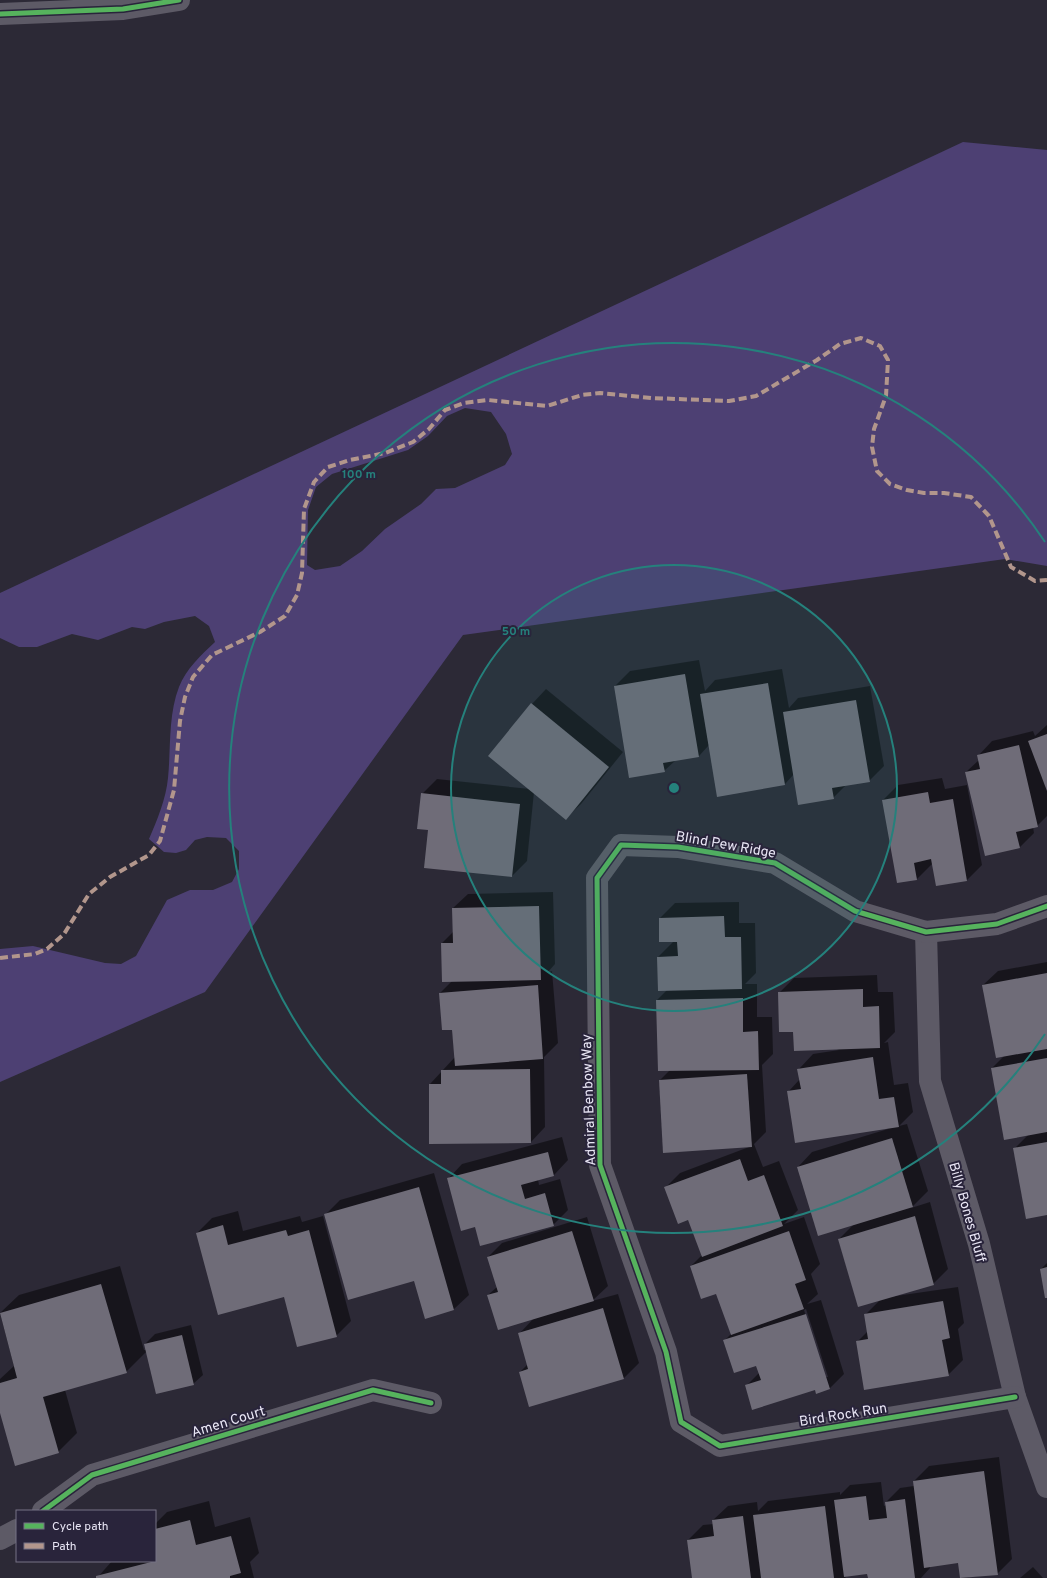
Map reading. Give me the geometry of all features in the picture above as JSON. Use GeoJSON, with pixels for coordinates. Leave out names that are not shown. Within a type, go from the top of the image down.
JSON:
{"type":"FeatureCollection","features":[{"type":"Feature","properties":{"kind":"street"},"geometry":{"type":"LineString","coordinates":[[0,14],[123,9],[179,0]]}},
{"type":"Feature","properties":{"kind":"street","name":"Blind Pew Ridge"},"geometry":{"type":"LineString","coordinates":[[621,845],[678,847],[775,863],[855,912],[926,932],[997,924],[1047,906]]}},
{"type":"Feature","properties":{"kind":"street","name":"Admiral Benbow Way"},"geometry":{"type":"LineString","coordinates":[[621,845],[597,878],[600,1165],[666,1352],[681,1422]]}},
{"type":"Feature","properties":{"kind":"street","name":"Billy Bones Bluff"},"geometry":{"type":"LineString","coordinates":[[926,932],[930,1081],[979,1244],[1015,1397],[1047,1487]]}},
{"type":"Feature","properties":{"kind":"street","name":"Amen Court"},"geometry":{"type":"LineString","coordinates":[[43,1510],[92,1475],[373,1390],[431,1403]]}},
{"type":"Feature","properties":{"kind":"street","name":"Bird Rock Run"},"geometry":{"type":"LineString","coordinates":[[681,1422],[720,1446],[1015,1397]]}},
{"type":"Feature","properties":{"kind":"street"},"geometry":{"type":"LineString","coordinates":[[0,1539],[16,1531]]}},
{"type":"Feature","properties":{"kind":"shaded area"},"geometry":{"type":"Polygon","coordinates":[[[963,142],[1047,150],[1047,566],[1005,559],[463,635],[205,992],[0,1082],[0,949],[33,946],[105,963],[121,964],[136,956],[167,900],[190,890],[213,890],[232,882],[239,869],[239,851],[226,838],[207,837],[195,840],[186,850],[176,853],[164,852],[149,839],[161,809],[167,786],[171,720],[175,698],[182,680],[190,668],[215,642],[209,626],[195,616],[164,622],[145,629],[132,627],[98,640],[72,634],[37,647],[19,647],[0,638],[0,593],[963,142]],[[465,408],[447,416],[428,436],[408,450],[332,474],[316,487],[308,510],[307,565],[315,570],[340,566],[362,551],[385,529],[421,504],[436,489],[455,488],[505,465],[512,454],[506,434],[491,412],[465,408]]]}},
{"type":"Feature","properties":{"kind":"building"},"geometry":{"type":"Polygon","coordinates":[[[685,674],[699,757],[663,763],[665,772],[629,778],[614,686],[685,674]]]}},
{"type":"Feature","properties":{"kind":"building"},"geometry":{"type":"Polygon","coordinates":[[[768,683],[785,785],[717,797],[700,694],[768,683]]]}},
{"type":"Feature","properties":{"kind":"building"},"geometry":{"type":"Polygon","coordinates":[[[856,700],[870,782],[832,788],[834,799],[798,805],[783,712],[856,700]]]}},
{"type":"Feature","properties":{"kind":"building"},"geometry":{"type":"Polygon","coordinates":[[[531,703],[609,767],[566,820],[488,756],[531,703]]]}},
{"type":"Feature","properties":{"kind":"building"},"geometry":{"type":"Polygon","coordinates":[[[1047,734],[1047,791],[1028,741],[1047,734]]]}},
{"type":"Feature","properties":{"kind":"building"},"geometry":{"type":"Polygon","coordinates":[[[1019,745],[1038,827],[1016,832],[1020,848],[985,856],[965,772],[980,769],[977,755],[1019,745]]]}},
{"type":"Feature","properties":{"kind":"building"},"geometry":{"type":"Polygon","coordinates":[[[928,792],[930,803],[953,799],[967,881],[936,886],[931,859],[914,863],[917,880],[897,883],[882,800],[928,792]]]}},
{"type":"Feature","properties":{"kind":"building"},"geometry":{"type":"Polygon","coordinates":[[[421,793],[520,804],[512,877],[424,868],[428,830],[417,829],[421,793]]]}},
{"type":"Feature","properties":{"kind":"building"},"geometry":{"type":"Polygon","coordinates":[[[539,906],[541,980],[442,982],[441,943],[453,943],[452,908],[539,906]]]}},
{"type":"Feature","properties":{"kind":"building"},"geometry":{"type":"Polygon","coordinates":[[[724,916],[725,937],[741,937],[742,989],[658,991],[657,957],[678,956],[677,942],[659,942],[659,918],[724,916]]]}},
{"type":"Feature","properties":{"kind":"building"},"geometry":{"type":"Polygon","coordinates":[[[1047,973],[1047,1049],[996,1058],[982,985],[1047,973]]]}},
{"type":"Feature","properties":{"kind":"building"},"geometry":{"type":"Polygon","coordinates":[[[538,985],[543,1059],[455,1066],[452,1030],[442,1030],[439,993],[538,985]]]}},
{"type":"Feature","properties":{"kind":"building"},"geometry":{"type":"Polygon","coordinates":[[[863,989],[863,1007],[879,1006],[880,1048],[794,1051],[793,1032],[779,1032],[778,992],[863,989]]]}},
{"type":"Feature","properties":{"kind":"building"},"geometry":{"type":"Polygon","coordinates":[[[743,998],[743,1032],[758,1031],[759,1070],[658,1071],[656,1000],[743,998]]]}},
{"type":"Feature","properties":{"kind":"building"},"geometry":{"type":"Polygon","coordinates":[[[873,1057],[879,1099],[894,1097],[899,1127],[795,1143],[787,1091],[801,1089],[797,1069],[873,1057]]]}},
{"type":"Feature","properties":{"kind":"building"},"geometry":{"type":"Polygon","coordinates":[[[1047,1058],[1047,1132],[1004,1140],[991,1068],[1047,1058]]]}},
{"type":"Feature","properties":{"kind":"building"},"geometry":{"type":"Polygon","coordinates":[[[530,1069],[531,1143],[429,1144],[429,1084],[441,1084],[441,1070],[530,1069]]]}},
{"type":"Feature","properties":{"kind":"building"},"geometry":{"type":"Polygon","coordinates":[[[747,1074],[752,1147],[663,1153],[659,1080],[747,1074]]]}},
{"type":"Feature","properties":{"kind":"building"},"geometry":{"type":"Polygon","coordinates":[[[892,1138],[913,1207],[818,1236],[797,1167],[892,1138]]]}},
{"type":"Feature","properties":{"kind":"building"},"geometry":{"type":"Polygon","coordinates":[[[1047,1142],[1047,1215],[1026,1219],[1013,1148],[1047,1142]]]}},
{"type":"Feature","properties":{"kind":"building"},"geometry":{"type":"Polygon","coordinates":[[[548,1152],[554,1176],[521,1185],[525,1199],[545,1193],[554,1226],[480,1246],[475,1227],[461,1231],[447,1178],[548,1152]]]}},
{"type":"Feature","properties":{"kind":"building"},"geometry":{"type":"Polygon","coordinates":[[[740,1159],[748,1181],[764,1175],[783,1226],[702,1257],[688,1220],[678,1224],[664,1187],[740,1159]]]}},
{"type":"Feature","properties":{"kind":"building"},"geometry":{"type":"Polygon","coordinates":[[[419,1187],[454,1310],[425,1319],[414,1281],[348,1300],[324,1214],[419,1187]]]}},
{"type":"Feature","properties":{"kind":"building"},"geometry":{"type":"Polygon","coordinates":[[[915,1216],[934,1285],[858,1307],[838,1239],[915,1216]]]}},
{"type":"Feature","properties":{"kind":"building"},"geometry":{"type":"Polygon","coordinates":[[[223,1225],[228,1245],[286,1230],[288,1236],[309,1230],[337,1337],[297,1347],[284,1297],[218,1315],[196,1233],[223,1225]]]}},
{"type":"Feature","properties":{"kind":"building"},"geometry":{"type":"Polygon","coordinates":[[[572,1231],[594,1301],[498,1330],[487,1295],[498,1292],[487,1257],[572,1231]]]}},
{"type":"Feature","properties":{"kind":"building"},"geometry":{"type":"Polygon","coordinates":[[[789,1231],[806,1280],[795,1284],[804,1309],[731,1335],[716,1294],[701,1299],[690,1266],[789,1231]]]}},
{"type":"Feature","properties":{"kind":"building"},"geometry":{"type":"Polygon","coordinates":[[[1047,1267],[1047,1298],[1045,1298],[1040,1269],[1047,1267]]]}},
{"type":"Feature","properties":{"kind":"building"},"geometry":{"type":"Polygon","coordinates":[[[101,1284],[127,1373],[43,1397],[59,1453],[15,1466],[0,1413],[0,1383],[17,1378],[0,1313],[101,1284]]]}},
{"type":"Feature","properties":{"kind":"building"},"geometry":{"type":"Polygon","coordinates":[[[943,1301],[950,1338],[942,1340],[949,1376],[864,1390],[856,1341],[868,1339],[864,1314],[943,1301]]]}},
{"type":"Feature","properties":{"kind":"building"},"geometry":{"type":"Polygon","coordinates":[[[603,1308],[624,1379],[529,1407],[519,1372],[528,1369],[518,1333],[603,1308]]]}},
{"type":"Feature","properties":{"kind":"building"},"geometry":{"type":"Polygon","coordinates":[[[806,1314],[830,1389],[816,1394],[815,1390],[752,1410],[745,1385],[761,1380],[756,1366],[734,1373],[723,1340],[806,1314]]]}},
{"type":"Feature","properties":{"kind":"building"},"geometry":{"type":"Polygon","coordinates":[[[182,1335],[194,1385],[156,1394],[144,1344],[182,1335]]]}},
{"type":"Feature","properties":{"kind":"building"},"geometry":{"type":"Polygon","coordinates":[[[984,1471],[998,1575],[960,1578],[958,1563],[924,1568],[913,1481],[984,1471]]]}},
{"type":"Feature","properties":{"kind":"building"},"geometry":{"type":"Polygon","coordinates":[[[866,1496],[869,1520],[887,1518],[885,1502],[905,1499],[915,1578],[868,1578],[867,1574],[844,1577],[834,1500],[866,1496]]]}},
{"type":"Feature","properties":{"kind":"building"},"geometry":{"type":"Polygon","coordinates":[[[825,1506],[834,1578],[761,1578],[753,1515],[825,1506]]]}},
{"type":"Feature","properties":{"kind":"building"},"geometry":{"type":"Polygon","coordinates":[[[743,1516],[751,1578],[692,1578],[687,1540],[714,1536],[712,1520],[743,1516]]]}},
{"type":"Feature","properties":{"kind":"building"},"geometry":{"type":"Polygon","coordinates":[[[190,1520],[196,1545],[231,1536],[241,1573],[230,1576],[230,1578],[96,1578],[96,1576],[156,1562],[156,1529],[190,1520]]]}},
{"type":"Feature","properties":{"kind":"marked path"},"geometry":{"type":"LineString","coordinates":[[0,958],[35,954],[47,949],[64,934],[89,894],[110,877],[149,855],[160,841],[174,790],[180,721],[185,697],[193,677],[212,655],[260,632],[285,616],[297,595],[302,573],[304,509],[314,482],[328,467],[350,460],[385,453],[413,442],[429,429],[445,410],[464,403],[488,400],[547,406],[582,395],[600,393],[651,398],[729,401],[756,396],[817,360],[840,344],[861,338],[880,346],[888,360],[886,396],[874,429],[872,447],[877,471],[890,484],[907,490],[971,497],[989,516],[1011,567],[1035,581],[1047,580]]}},
{"type":"Feature","properties":{"kind":"cycle path"},"geometry":{"type":"LineString","coordinates":[[0,14],[123,9],[179,0]]}},
{"type":"Feature","properties":{"kind":"cycle path"},"geometry":{"type":"LineString","coordinates":[[1015,1397],[720,1446],[681,1422],[666,1352],[600,1165],[597,878],[621,845],[678,847],[775,863],[855,911],[926,932],[997,924],[1047,906]]}},
{"type":"Feature","properties":{"kind":"cycle path"},"geometry":{"type":"LineString","coordinates":[[44,1510],[92,1475],[373,1390],[431,1403]]}}]}
